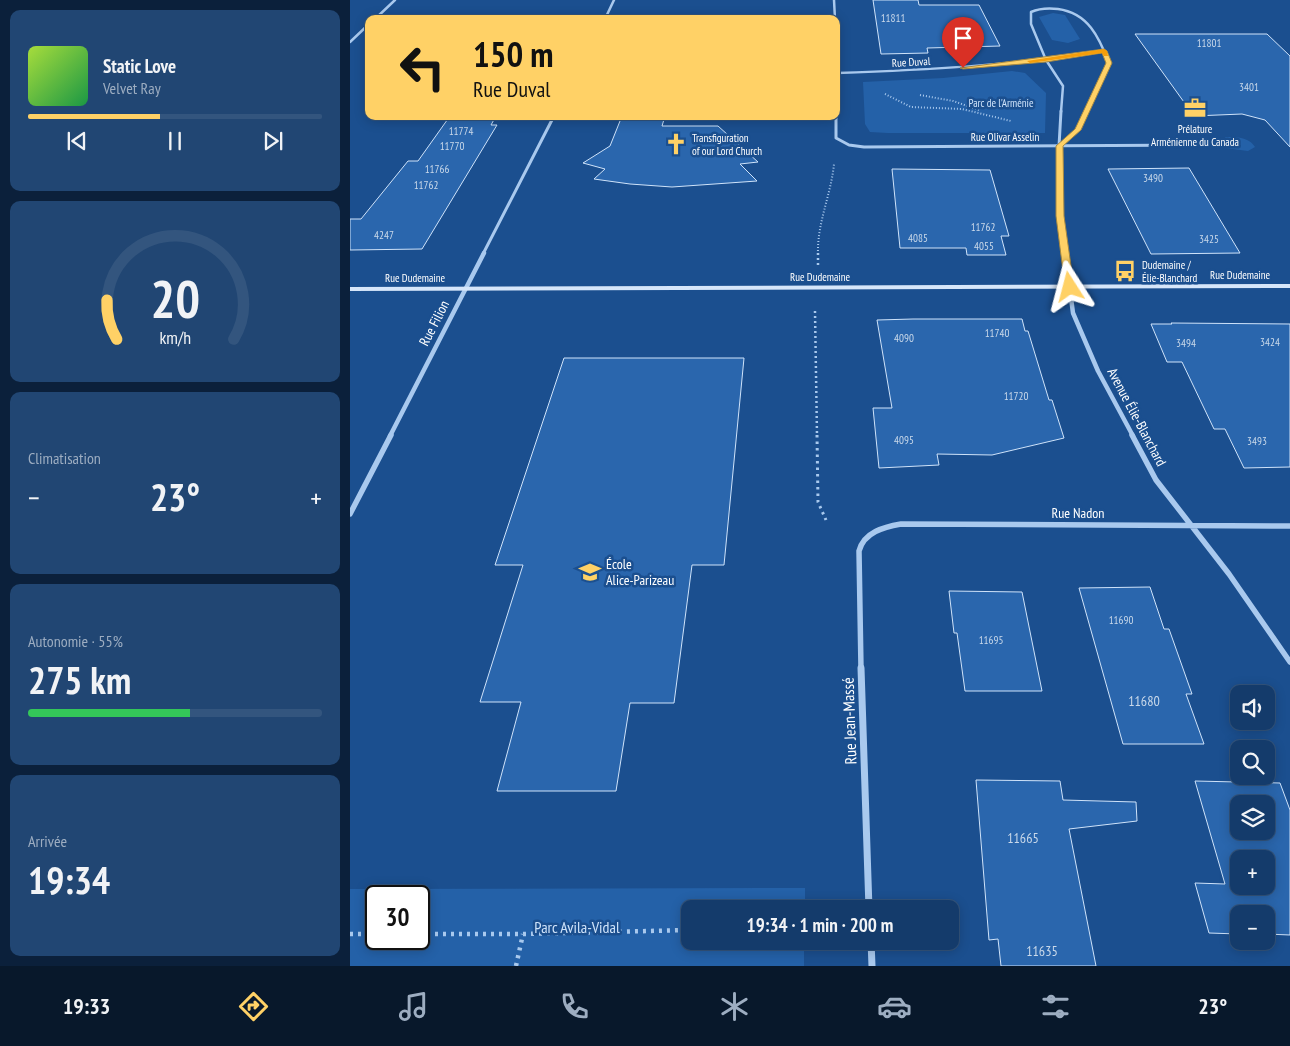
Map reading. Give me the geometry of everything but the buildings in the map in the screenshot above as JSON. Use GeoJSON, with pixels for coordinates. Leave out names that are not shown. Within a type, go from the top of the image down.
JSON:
{"type":"FeatureCollection","features":[{"type":"Feature","properties":{"kind":"street"},"geometry":{"type":"LineString","coordinates":[[379,15],[395,0]]}},
{"type":"Feature","properties":{"kind":"street"},"geometry":{"type":"LineString","coordinates":[[607,15],[614,0]]}},
{"type":"Feature","properties":{"kind":"street"},"geometry":{"type":"LineString","coordinates":[[834,0],[834,15]]}},
{"type":"Feature","properties":{"kind":"street","name":"Avenue Élie-Blanchard"},"geometry":{"type":"LineString","coordinates":[[1104,51],[1084,17],[1067,11],[1039,8],[1032,12],[1031,24],[1046,60],[1063,86],[1059,146],[1060,216],[1073,313],[1102,379],[1156,480],[1229,574],[1290,662]]}},
{"type":"Feature","properties":{"kind":"street"},"geometry":{"type":"LineString","coordinates":[[350,42],[365,28]]}},
{"type":"Feature","properties":{"kind":"street"},"geometry":{"type":"LineString","coordinates":[[1059,146],[1078,130],[1109,63],[1104,51]]}},
{"type":"Feature","properties":{"kind":"street","name":"Rue Duval"},"geometry":{"type":"LineString","coordinates":[[840,73],[907,72],[1046,60],[1104,51]]}},
{"type":"Feature","properties":{"kind":"street","name":"Rue Filion"},"geometry":{"type":"LineString","coordinates":[[350,514],[552,120]]}},
{"type":"Feature","properties":{"kind":"street","name":"Rue Olivar Asselin"},"geometry":{"type":"LineString","coordinates":[[836,120],[836,138],[849,145],[864,147],[1207,145]]}},
{"type":"Feature","properties":{"kind":"street","name":"Rue Dudemaine"},"geometry":{"type":"LineString","coordinates":[[350,289],[1290,286]]}},
{"type":"Feature","properties":{"kind":"street","name":"Rue Nadon"},"geometry":{"type":"LineString","coordinates":[[868,536],[882,528],[901,524],[1290,526]]}},
{"type":"Feature","properties":{"kind":"street","name":"Rue Jean-Massé"},"geometry":{"type":"LineString","coordinates":[[868,536],[860,547],[858,563],[870,900]]}},
{"type":"Feature","properties":{"kind":"street"},"geometry":{"type":"LineString","coordinates":[[871,950],[872,966]]}},
{"type":"Feature","properties":{"kind":"path"},"geometry":{"type":"LineString","coordinates":[[881,92],[897,102],[919,109],[952,108],[989,113]]}},
{"type":"Feature","properties":{"kind":"path"},"geometry":{"type":"LineString","coordinates":[[914,94],[953,102],[1013,122]]}},
{"type":"Feature","properties":{"kind":"path"},"geometry":{"type":"LineString","coordinates":[[818,272],[817,236],[832,184],[835,169],[833,162]]}},
{"type":"Feature","properties":{"kind":"path"},"geometry":{"type":"LineString","coordinates":[[815,304],[818,502],[826,520]]}},
{"type":"Feature","properties":{"kind":"path"},"geometry":{"type":"LineString","coordinates":[[430,934],[681,930]]}},
{"type":"Feature","properties":{"kind":"path"},"geometry":{"type":"LineString","coordinates":[[350,934],[365,934]]}},
{"type":"Feature","properties":{"kind":"path"},"geometry":{"type":"LineString","coordinates":[[516,966],[523,934]]}},
{"type":"Feature","properties":{"kind":"green space"},"geometry":{"type":"Polygon","coordinates":[[[1053,13],[1065,15],[1080,39],[1068,43],[1052,40],[1039,17],[1053,13]]]}},
{"type":"Feature","properties":{"kind":"green space","name":"Parc de l'Arménie"},"geometry":{"type":"Polygon","coordinates":[[[1012,71],[1025,73],[1046,93],[1045,133],[888,133],[870,132],[865,124],[863,82],[943,78],[1012,71]]]}},
{"type":"Feature","properties":{"kind":"green space"},"geometry":{"type":"Polygon","coordinates":[[[1226,137],[1246,139],[1255,147],[1248,151],[1225,148],[1219,142],[1226,137]]]}},
{"type":"Feature","properties":{"kind":"green space","name":"Parc Avila-Vidal"},"geometry":{"type":"Polygon","coordinates":[[[805,888],[805,900],[681,900],[681,950],[804,950],[804,966],[350,966],[350,889],[365,889],[365,950],[430,950],[430,889],[805,888]]]}},
{"type":"Feature","properties":{"kind":"slow traffic"},"geometry":{"type":"LineString","coordinates":[[1030,61],[1104,51],[1106,54]]}},
{"type":"Feature","properties":{"kind":"place","name":"Prélature Arménienne du Canada"},"geometry":{"type":"Point","coordinates":[1195,108]}},
{"type":"Feature","properties":{"kind":"place","name":"Transfiguration of our Lord Church"},"geometry":{"type":"Point","coordinates":[676,144]}},
{"type":"Feature","properties":{"kind":"place","name":"Dudemaine / Élie-Blanchard"},"geometry":{"type":"Point","coordinates":[1125,271]}},
{"type":"Feature","properties":{"kind":"place","name":"École Alice-Parizeau"},"geometry":{"type":"Point","coordinates":[590,572]}},
{"type":"Feature","properties":{"kind":"route"},"geometry":{"type":"LineString","coordinates":[[963,68],[1046,60],[1104,51],[1109,63],[1078,130],[1059,146],[1060,216],[1070,287]]}}]}
